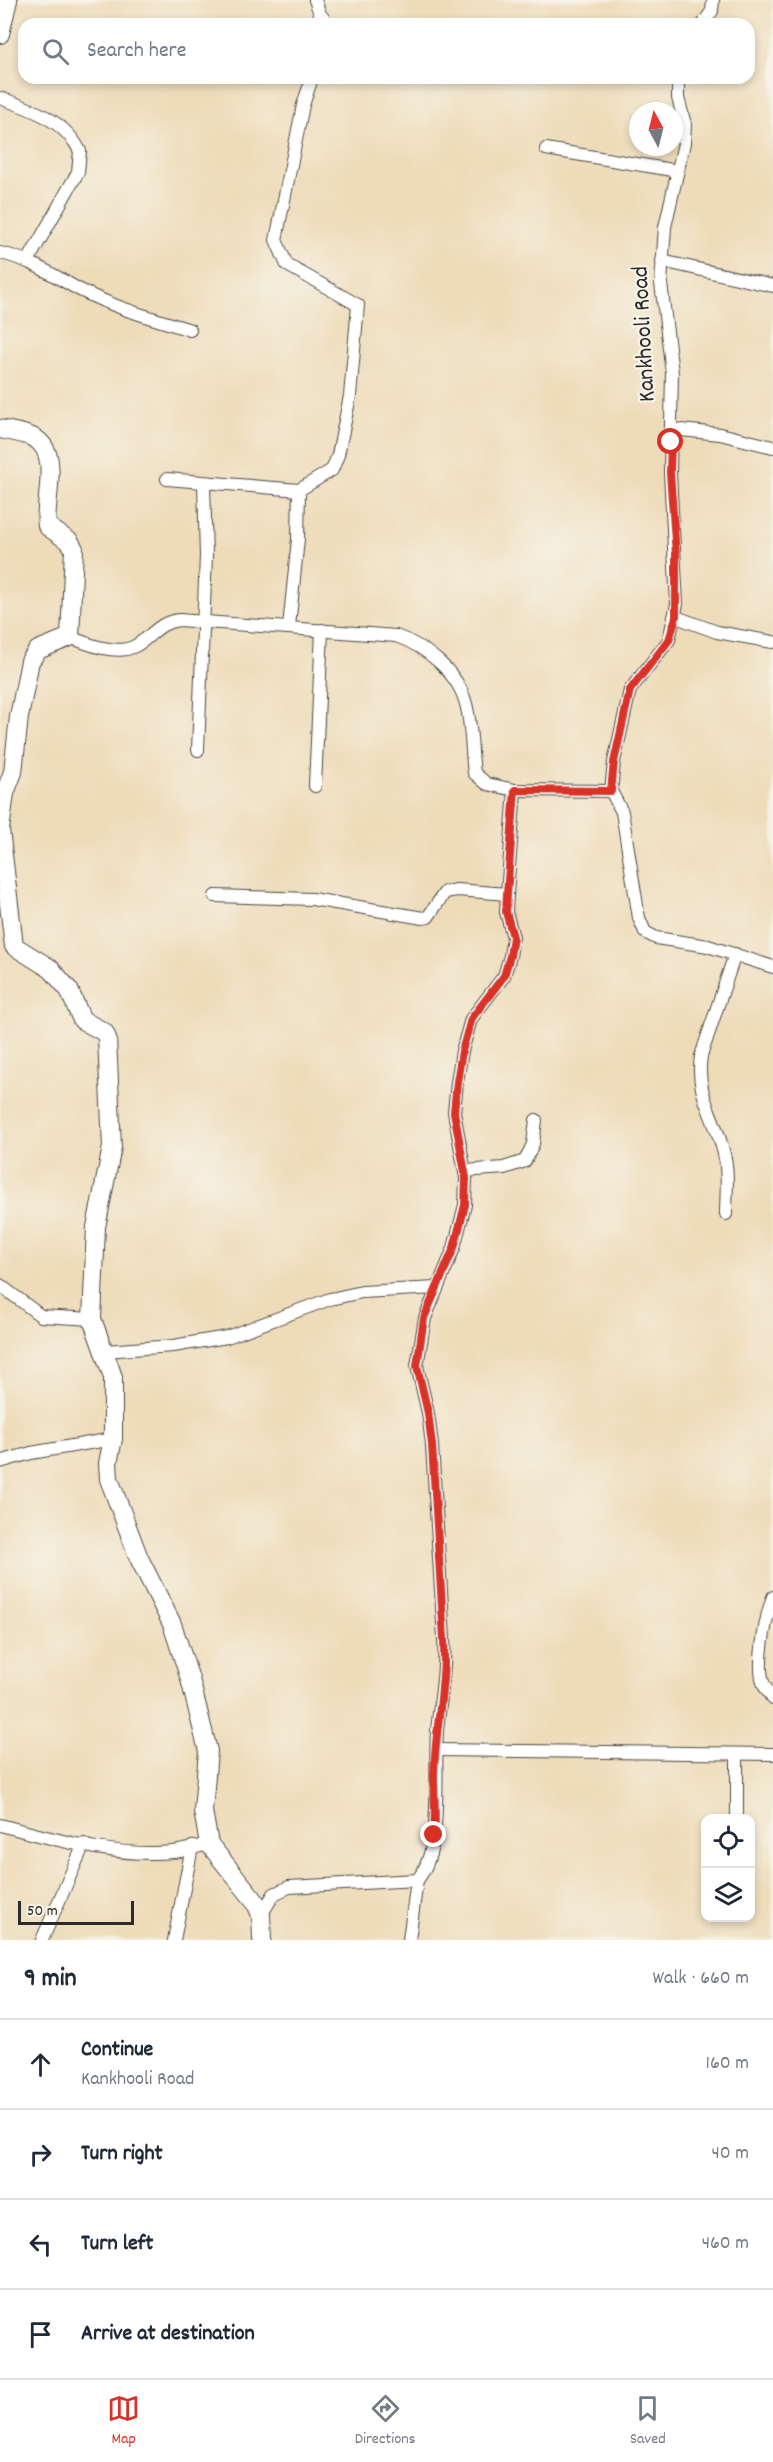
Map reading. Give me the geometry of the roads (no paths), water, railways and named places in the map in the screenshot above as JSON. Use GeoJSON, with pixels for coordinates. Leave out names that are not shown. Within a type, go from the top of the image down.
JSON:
{"type":"FeatureCollection","features":[{"type":"Feature","properties":{"kind":"street"},"geometry":{"type":"LineString","coordinates":[[0,34],[8,0]]}},
{"type":"Feature","properties":{"kind":"street"},"geometry":{"type":"LineString","coordinates":[[315,0],[323,18]]}},
{"type":"Feature","properties":{"kind":"street"},"geometry":{"type":"LineString","coordinates":[[707,18],[712,11],[713,0]]}},
{"type":"Feature","properties":{"kind":"street"},"geometry":{"type":"LineString","coordinates":[[166,478],[204,484],[299,490],[332,470],[339,455],[350,396],[358,305],[287,265],[276,240],[303,105],[310,84]]}},
{"type":"Feature","properties":{"kind":"street","name":"Kankhooli Road"},"geometry":{"type":"LineString","coordinates":[[611,791],[614,762],[630,690],[669,640],[676,617],[676,554],[670,473],[672,374],[664,311],[662,261],[665,228],[678,171],[685,124],[678,98],[678,84]]}},
{"type":"Feature","properties":{"kind":"street"},"geometry":{"type":"LineString","coordinates":[[0,98],[44,115],[63,127],[80,151],[78,172],[28,261]]}},
{"type":"Feature","properties":{"kind":"street"},"geometry":{"type":"LineString","coordinates":[[546,149],[678,171]]}},
{"type":"Feature","properties":{"kind":"street"},"geometry":{"type":"LineString","coordinates":[[0,253],[28,261],[102,299],[190,330]]}},
{"type":"Feature","properties":{"kind":"street"},"geometry":{"type":"LineString","coordinates":[[662,261],[773,286]]}},
{"type":"Feature","properties":{"kind":"street"},"geometry":{"type":"LineString","coordinates":[[0,429],[32,437],[46,450],[49,470],[45,500],[47,526],[70,542],[74,549],[70,638]]}},
{"type":"Feature","properties":{"kind":"street"},"geometry":{"type":"LineString","coordinates":[[671,429],[720,434],[773,447]]}},
{"type":"Feature","properties":{"kind":"street"},"geometry":{"type":"LineString","coordinates":[[198,750],[206,556],[204,484]]}},
{"type":"Feature","properties":{"kind":"street"},"geometry":{"type":"LineString","coordinates":[[289,627],[298,539],[299,490]]}},
{"type":"Feature","properties":{"kind":"street"},"geometry":{"type":"LineString","coordinates":[[676,617],[717,632],[773,642]]}},
{"type":"Feature","properties":{"kind":"street"},"geometry":{"type":"LineString","coordinates":[[174,1940],[201,1845],[208,1751],[172,1624],[139,1558],[109,1479],[108,1463],[113,1439],[113,1377],[92,1318],[96,1227],[112,1147],[108,1047],[104,1032],[82,1020],[62,980],[51,969],[14,946],[0,830],[3,792],[13,772],[19,717],[30,661],[38,651],[70,638],[104,648],[124,649],[135,646],[151,631],[168,621],[289,627],[396,636],[416,643],[431,653],[460,688],[466,704],[474,773],[487,784],[515,790],[611,791],[622,812],[639,918],[645,932],[656,938],[708,946],[773,967]]}},
{"type":"Feature","properties":{"kind":"street"},"geometry":{"type":"LineString","coordinates":[[315,786],[322,630]]}},
{"type":"Feature","properties":{"kind":"street"},"geometry":{"type":"LineString","coordinates":[[409,1940],[417,1880],[423,1873],[434,1835],[437,1750],[446,1671],[432,1445],[428,1413],[417,1366],[424,1318],[460,1227],[465,1205],[465,1172],[454,1112],[460,1061],[471,1019],[504,976],[510,956],[513,937],[506,912],[515,790]]}},
{"type":"Feature","properties":{"kind":"street"},"geometry":{"type":"LineString","coordinates":[[215,896],[312,899],[423,918],[428,917],[445,892],[457,890],[507,894]]}},
{"type":"Feature","properties":{"kind":"street"},"geometry":{"type":"LineString","coordinates":[[726,1214],[724,1152],[705,1105],[699,1069],[701,1056],[735,954]]}},
{"type":"Feature","properties":{"kind":"street"},"geometry":{"type":"LineString","coordinates":[[465,1172],[504,1168],[525,1161],[530,1154],[536,1120]]}},
{"type":"Feature","properties":{"kind":"street"},"geometry":{"type":"LineString","coordinates":[[0,1286],[41,1316],[92,1318]]}},
{"type":"Feature","properties":{"kind":"street"},"geometry":{"type":"LineString","coordinates":[[105,1351],[173,1346],[227,1337],[330,1299],[362,1292],[436,1288]]}},
{"type":"Feature","properties":{"kind":"street"},"geometry":{"type":"LineString","coordinates":[[0,1462],[31,1453],[113,1439]]}},
{"type":"Feature","properties":{"kind":"street"},"geometry":{"type":"LineString","coordinates":[[773,1597],[769,1608],[761,1673],[765,1688],[773,1699]]}},
{"type":"Feature","properties":{"kind":"street"},"geometry":{"type":"LineString","coordinates":[[437,1750],[773,1754]]}},
{"type":"Feature","properties":{"kind":"street"},"geometry":{"type":"LineString","coordinates":[[737,1755],[737,1814]]}},
{"type":"Feature","properties":{"kind":"street"},"geometry":{"type":"LineString","coordinates":[[0,1825],[84,1844],[136,1851],[173,1852],[201,1845]]}},
{"type":"Feature","properties":{"kind":"street"},"geometry":{"type":"LineString","coordinates":[[42,1940],[84,1844]]}},
{"type":"Feature","properties":{"kind":"street"},"geometry":{"type":"LineString","coordinates":[[201,1845],[255,1901],[261,1915],[262,1940]]}},
{"type":"Feature","properties":{"kind":"street"},"geometry":{"type":"LineString","coordinates":[[261,1915],[274,1894],[289,1887],[417,1880]]}}]}
